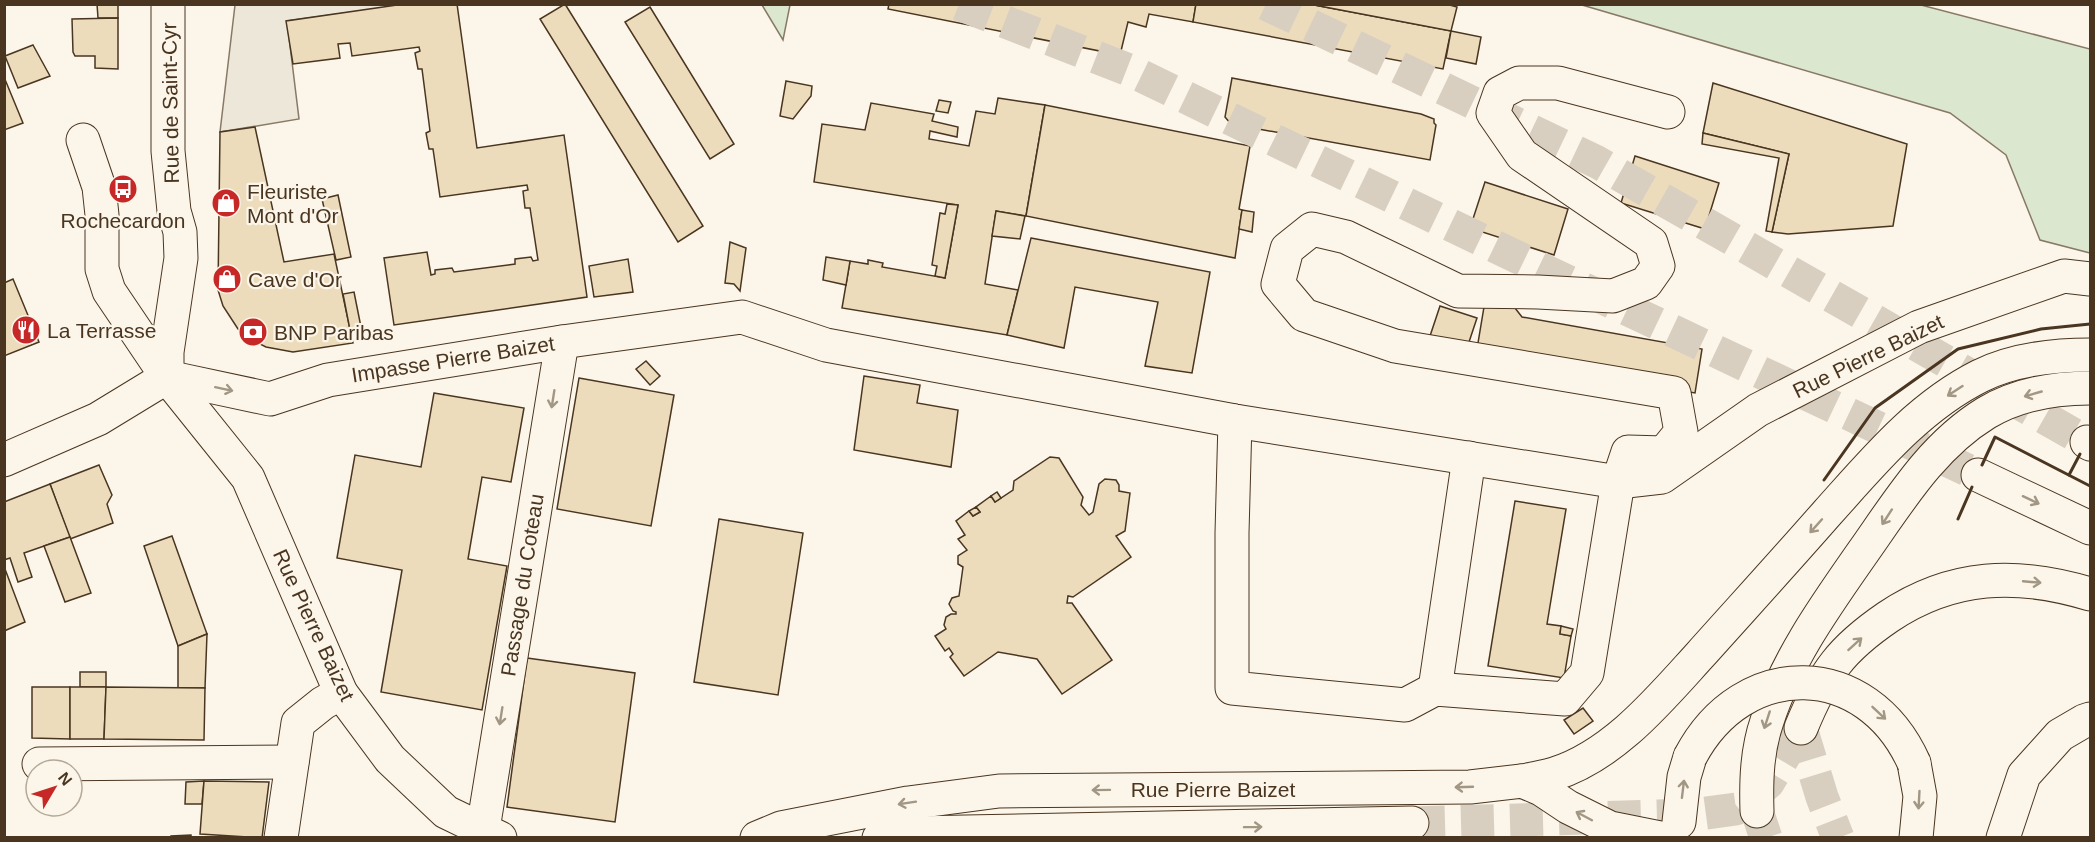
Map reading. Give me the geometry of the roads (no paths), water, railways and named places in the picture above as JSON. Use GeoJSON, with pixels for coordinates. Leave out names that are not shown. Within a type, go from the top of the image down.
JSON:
{"type":"FeatureCollection","features":[{"type":"Feature","properties":{"kind":"main road","name":"Rue de Saint-Cyr"},"geometry":{"type":"LineString","coordinates":[[167,377],[167,351],[181,258],[180,232],[174,211],[168,151],[168,4]]}},
{"type":"Feature","properties":{"kind":"main road"},"geometry":{"type":"LineString","coordinates":[[1618,482],[1235,421],[1232,688],[1405,705],[1435,689],[1565,699],[1587,673],[1618,482],[1628,452],[1664,453],[1681,432],[1674,393],[1395,346],[1304,315],[1278,284],[1287,249],[1312,229],[1346,237],[1458,291],[1613,296],[1646,284],[1658,266],[1651,243],[1522,155],[1493,113],[1500,93],[1519,83],[1558,83],[1668,112]]}},
{"type":"Feature","properties":{"kind":"main road","name":"Rue Pierre Baizet"},"geometry":{"type":"LineString","coordinates":[[83,140],[99,187],[102,216],[102,269],[109,291],[167,377],[248,478],[341,693],[390,759],[446,812],[491,833]]}},
{"type":"Feature","properties":{"kind":"main road","name":"Rue Pierre Baizet"},"geometry":{"type":"LineString","coordinates":[[1618,482],[1662,477],[1758,410],[1919,327],[2064,276],[2091,279]]}},
{"type":"Feature","properties":{"kind":"main road","name":"Impasse Pierre Baizet"},"geometry":{"type":"LineString","coordinates":[[167,377],[270,399],[328,380],[562,342],[742,317],[826,345],[1235,421]]}},
{"type":"Feature","properties":{"kind":"main road","name":"Passage du Coteau"},"geometry":{"type":"LineString","coordinates":[[491,833],[562,342]]}},
{"type":"Feature","properties":{"kind":"main road","name":"Rue Pierre Baizet"},"geometry":{"type":"LineString","coordinates":[[757,837],[781,828],[908,803],[999,791],[1470,787],[1522,781],[1554,774],[1575,765],[1610,744],[1639,719],[1682,675],[1859,478],[1923,414],[1965,384],[2000,368],[2045,357],[2091,355]]}},
{"type":"Feature","properties":{"kind":"main road"},"geometry":{"type":"LineString","coordinates":[[4,459],[98,419],[167,377]]}},
{"type":"Feature","properties":{"kind":"main road"},"geometry":{"type":"LineString","coordinates":[[1757,811],[1756,779],[1760,744],[1777,695],[1813,624],[1914,480],[1943,447],[1964,429],[2004,404],[2043,391],[2091,388]]}},
{"type":"Feature","properties":{"kind":"main road"},"geometry":{"type":"LineString","coordinates":[[1435,689],[1468,458]]}},
{"type":"Feature","properties":{"kind":"main road"},"geometry":{"type":"LineString","coordinates":[[1978,475],[2091,528]]}},
{"type":"Feature","properties":{"kind":"main road"},"geometry":{"type":"LineString","coordinates":[[1801,728],[1811,705],[1835,664],[1852,645],[1877,624],[1919,598],[1965,583],[1986,580],[2047,584],[2091,594]]}},
{"type":"Feature","properties":{"kind":"main road"},"geometry":{"type":"LineString","coordinates":[[1522,781],[1541,789],[1568,807],[1610,828],[1670,830],[1690,757],[1708,729],[1720,716],[1744,698],[1775,686],[1788,683],[1817,683],[1863,699],[1897,731],[1914,763],[1920,796],[1916,837]]}},
{"type":"Feature","properties":{"kind":"main road"},"geometry":{"type":"LineString","coordinates":[[280,837],[298,723],[323,703],[341,693]]}},
{"type":"Feature","properties":{"kind":"main road"},"geometry":{"type":"LineString","coordinates":[[2003,837],[2024,775],[2060,735],[2091,719]]}},
{"type":"Feature","properties":{"kind":"main road"},"geometry":{"type":"LineString","coordinates":[[84,764],[292,762]]}},
{"type":"Feature","properties":{"kind":"main road"},"geometry":{"type":"LineString","coordinates":[[879,837],[913,833],[1412,823]]}},
{"type":"Feature","properties":{"kind":"tunnel"},"geometry":{"type":"LineString","coordinates":[[959,4],[1129,70],[1546,271],[1978,475]]}},
{"type":"Feature","properties":{"kind":"tunnel"},"geometry":{"type":"LineString","coordinates":[[1266,4],[1597,162],[2087,442]]}},
{"type":"Feature","properties":{"kind":"tunnel"},"geometry":{"type":"LineString","coordinates":[[1801,728],[1822,797],[1838,838]]}},
{"type":"Feature","properties":{"kind":"tunnel"},"geometry":{"type":"LineString","coordinates":[[1412,823],[1691,815],[1736,809],[1768,783],[1801,728]]}},
{"type":"Feature","properties":{"kind":"tunnel"},"geometry":{"type":"LineString","coordinates":[[1757,811],[1766,838]]}},
{"type":"Feature","properties":{"kind":"place","name":"Rochecardon"},"geometry":{"type":"Point","coordinates":[123,189]}},
{"type":"Feature","properties":{"kind":"place","name":"Fleuriste Mont d'Or"},"geometry":{"type":"Point","coordinates":[226,203]}},
{"type":"Feature","properties":{"kind":"place","name":"Cave d'Or"},"geometry":{"type":"Point","coordinates":[227,279]}},
{"type":"Feature","properties":{"kind":"place","name":"La Terrasse"},"geometry":{"type":"Point","coordinates":[26,330]}},
{"type":"Feature","properties":{"kind":"place","name":"BNP Paribas"},"geometry":{"type":"Point","coordinates":[253,332]}}]}
